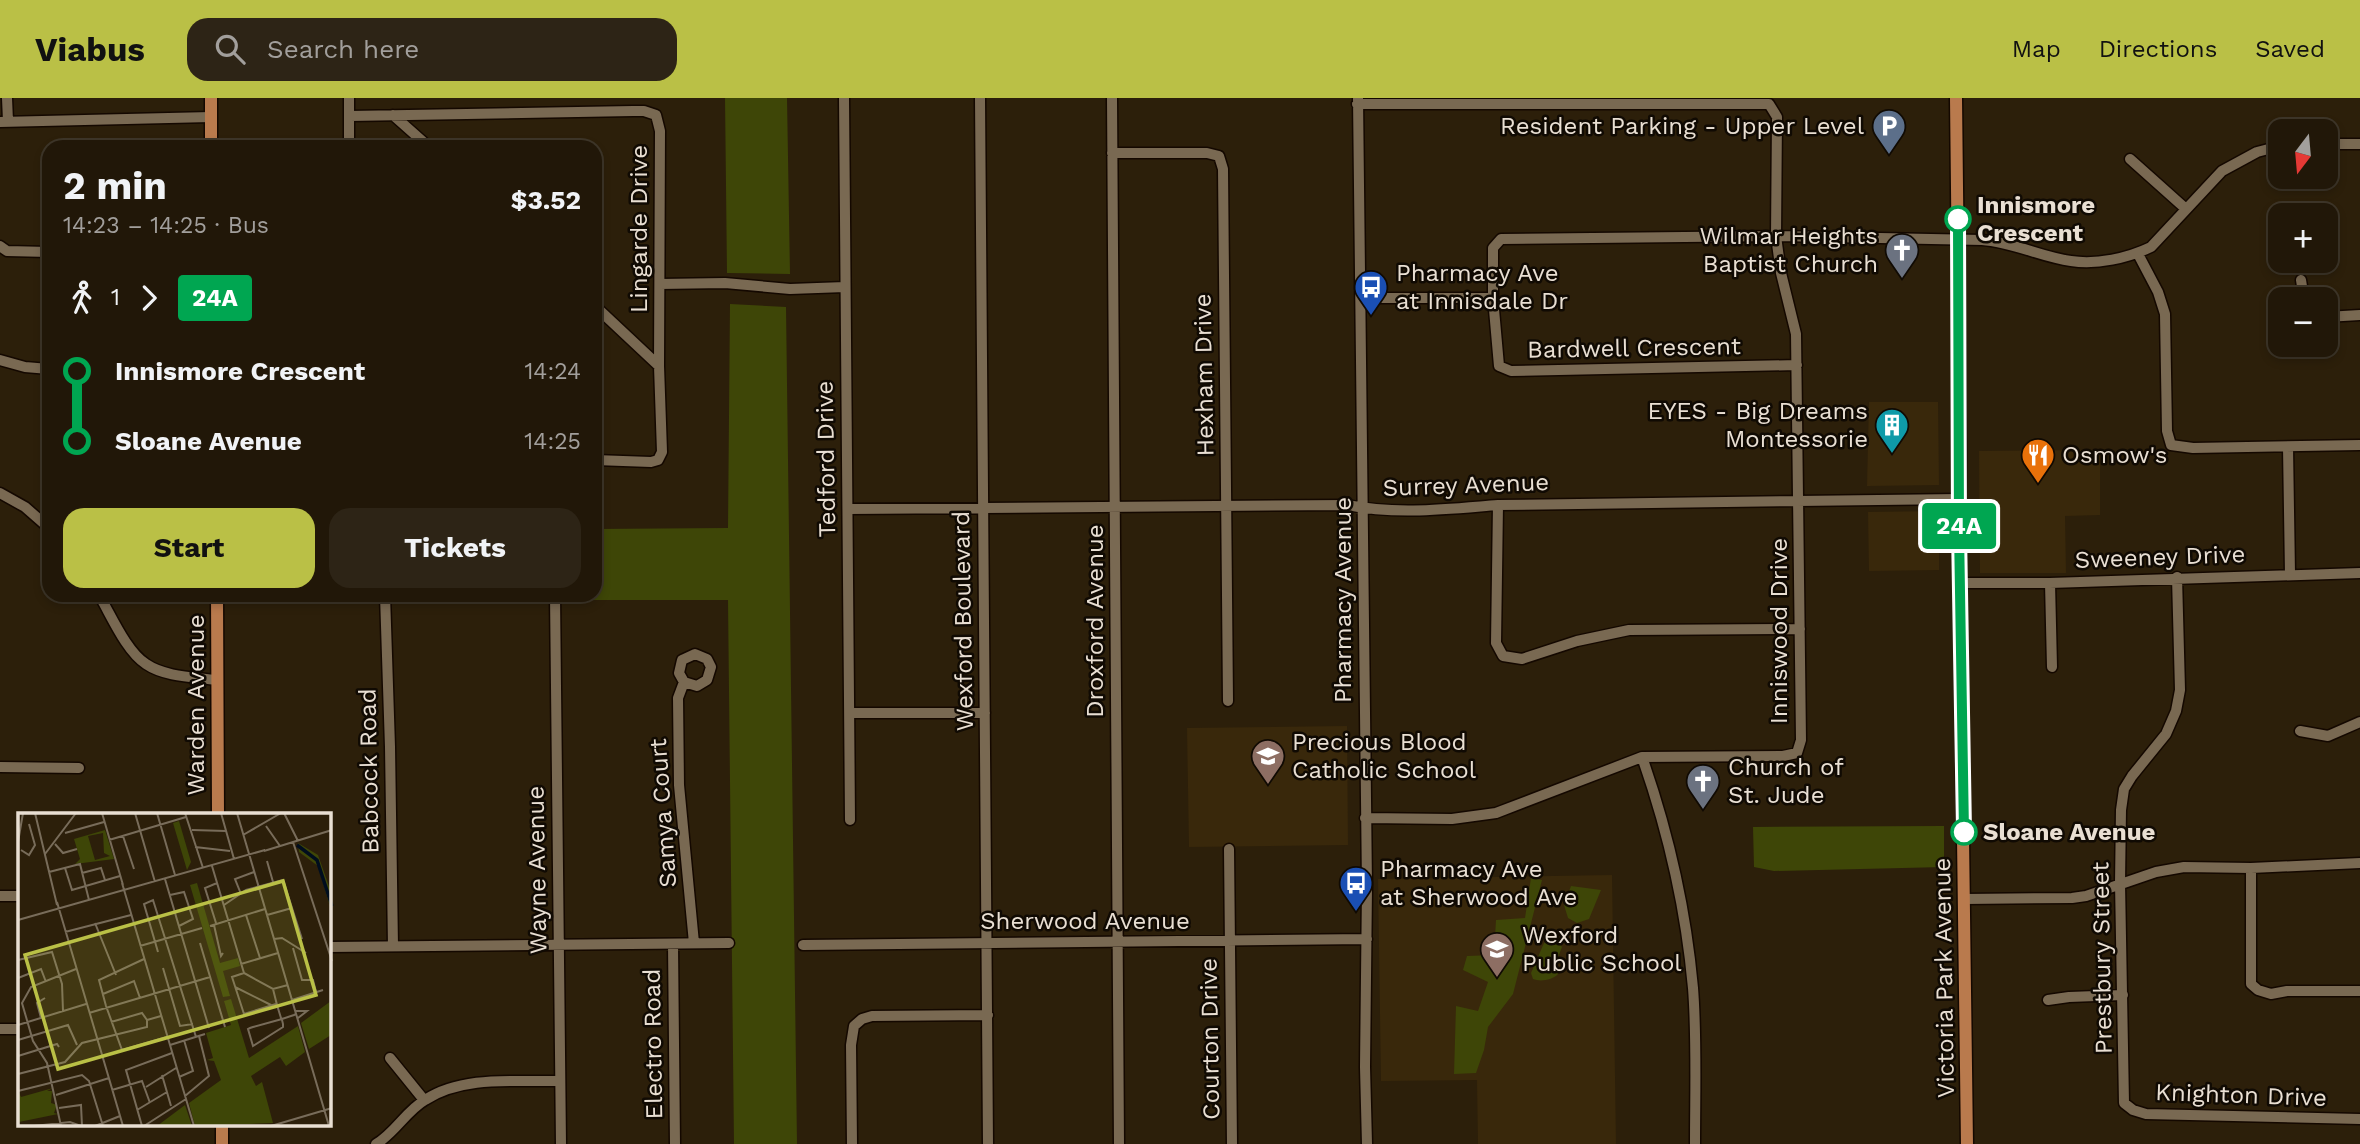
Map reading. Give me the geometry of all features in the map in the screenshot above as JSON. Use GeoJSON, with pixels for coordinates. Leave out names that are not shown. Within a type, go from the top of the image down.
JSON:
{"type":"FeatureCollection","features":[{"type":"Feature","properties":{"kind":"main road"},"geometry":{"type":"LineString","coordinates":[[211,98],[211,140]]}},
{"type":"Feature","properties":{"kind":"main road","name":"Victoria Park Avenue"},"geometry":{"type":"LineString","coordinates":[[1956,98],[1967,1144]]}},
{"type":"Feature","properties":{"kind":"main road","name":"Warden Avenue"},"geometry":{"type":"LineString","coordinates":[[217,602],[218,813]]}},
{"type":"Feature","properties":{"kind":"main road"},"geometry":{"type":"LineString","coordinates":[[222,1126],[222,1144]]}},
{"type":"Feature","properties":{"kind":"street"},"geometry":{"type":"LineString","coordinates":[[7,98],[4,122],[211,117]]}},
{"type":"Feature","properties":{"kind":"street"},"geometry":{"type":"LineString","coordinates":[[349,98],[349,140]]}},
{"type":"Feature","properties":{"kind":"street","name":"Tedford Drive"},"geometry":{"type":"LineString","coordinates":[[844,98],[850,820]]}},
{"type":"Feature","properties":{"kind":"street","name":"Wexford Boulevard"},"geometry":{"type":"LineString","coordinates":[[980,98],[988,1144]]}},
{"type":"Feature","properties":{"kind":"street","name":"Droxford Avenue"},"geometry":{"type":"LineString","coordinates":[[1112,98],[1119,1144]]}},
{"type":"Feature","properties":{"kind":"street"},"geometry":{"type":"LineString","coordinates":[[1358,101],[1565,101]]}},
{"type":"Feature","properties":{"kind":"street","name":"Pharmacy Avenue"},"geometry":{"type":"LineString","coordinates":[[1358,101],[1367,1144]]}},
{"type":"Feature","properties":{"kind":"street","name":"Inniswood Drive"},"geometry":{"type":"LineString","coordinates":[[1365,818],[1452,819],[1496,813],[1642,757],[1783,756],[1797,752],[1801,740],[1797,334],[1781,273],[1776,236],[1777,117],[1769,104],[1565,101]]}},
{"type":"Feature","properties":{"kind":"street","name":"Lingarde Drive"},"geometry":{"type":"LineString","coordinates":[[349,116],[633,111],[644,111],[656,116],[660,131],[659,366],[662,452],[658,460],[645,463],[602,460]]}},
{"type":"Feature","properties":{"kind":"street"},"geometry":{"type":"LineString","coordinates":[[393,115],[421,140]]}},
{"type":"Feature","properties":{"kind":"street"},"geometry":{"type":"LineString","coordinates":[[2338,144],[2360,144]]}},
{"type":"Feature","properties":{"kind":"street"},"geometry":{"type":"LineString","coordinates":[[1361,298],[1493,298],[1493,248],[1501,239],[1776,236],[2002,241],[2072,261],[2097,262],[2138,254],[2151,247],[2222,171],[2257,152],[2268,149]]}},
{"type":"Feature","properties":{"kind":"street","name":"Hexham Drive"},"geometry":{"type":"LineString","coordinates":[[1112,153],[1207,153],[1219,156],[1223,169],[1228,701]]}},
{"type":"Feature","properties":{"kind":"street"},"geometry":{"type":"LineString","coordinates":[[2130,159],[2186,209]]}},
{"type":"Feature","properties":{"kind":"street"},"geometry":{"type":"LineString","coordinates":[[0,246],[7,251],[42,252]]}},
{"type":"Feature","properties":{"kind":"street"},"geometry":{"type":"LineString","coordinates":[[2138,254],[2158,292],[2165,314],[2166,431],[2171,445],[2193,448],[2360,445]]}},
{"type":"Feature","properties":{"kind":"street"},"geometry":{"type":"LineString","coordinates":[[2301,281],[2302,287]]}},
{"type":"Feature","properties":{"kind":"street"},"geometry":{"type":"LineString","coordinates":[[660,284],[725,283],[790,289],[845,287]]}},
{"type":"Feature","properties":{"kind":"street","name":"Bardwell Crescent"},"geometry":{"type":"LineString","coordinates":[[1493,298],[1499,366],[1511,371],[1797,365]]}},
{"type":"Feature","properties":{"kind":"street"},"geometry":{"type":"LineString","coordinates":[[602,313],[659,366]]}},
{"type":"Feature","properties":{"kind":"street"},"geometry":{"type":"LineString","coordinates":[[2338,316],[2360,315]]}},
{"type":"Feature","properties":{"kind":"street"},"geometry":{"type":"LineString","coordinates":[[0,360],[42,368]]}},
{"type":"Feature","properties":{"kind":"street"},"geometry":{"type":"LineString","coordinates":[[2288,447],[2290,574]]}},
{"type":"Feature","properties":{"kind":"street"},"geometry":{"type":"LineString","coordinates":[[0,493],[25,507],[42,521]]}},
{"type":"Feature","properties":{"kind":"street","name":"Surrey Avenue"},"geometry":{"type":"LineString","coordinates":[[848,509],[1347,505],[1383,511],[1498,505],[1959,499]]}},
{"type":"Feature","properties":{"kind":"street"},"geometry":{"type":"LineString","coordinates":[[1498,505],[1496,643],[1503,656],[1522,659],[1577,641],[1629,630],[1800,629]]}},
{"type":"Feature","properties":{"kind":"street","name":"Sweeney Drive"},"geometry":{"type":"LineString","coordinates":[[1961,583],[2050,583],[2360,573]]}},
{"type":"Feature","properties":{"kind":"street","name":"Prestbury Street"},"geometry":{"type":"LineString","coordinates":[[2124,1102],[2121,810],[2124,789],[2166,734],[2176,711],[2180,690],[2177,577]]}},
{"type":"Feature","properties":{"kind":"street"},"geometry":{"type":"LineString","coordinates":[[2050,583],[2052,667]]}},
{"type":"Feature","properties":{"kind":"street"},"geometry":{"type":"LineString","coordinates":[[103,602],[125,642],[145,664],[168,673],[216,680]]}},
{"type":"Feature","properties":{"kind":"street","name":"Babcock Road"},"geometry":{"type":"LineString","coordinates":[[385,602],[393,946]]}},
{"type":"Feature","properties":{"kind":"street","name":"Wayne Avenue"},"geometry":{"type":"LineString","coordinates":[[555,602],[561,1144]]}},
{"type":"Feature","properties":{"kind":"street","name":"Samya Court"},"geometry":{"type":"LineString","coordinates":[[684,682],[678,698],[679,785],[694,943]]}},
{"type":"Feature","properties":{"kind":"street"},"geometry":{"type":"LineString","coordinates":[[850,713],[985,713]]}},
{"type":"Feature","properties":{"kind":"street"},"geometry":{"type":"LineString","coordinates":[[2300,731],[2328,736],[2360,722]]}},
{"type":"Feature","properties":{"kind":"street"},"geometry":{"type":"LineString","coordinates":[[1642,757],[1653,785],[1674,866],[1693,988],[1695,1144]]}},
{"type":"Feature","properties":{"kind":"street"},"geometry":{"type":"LineString","coordinates":[[0,767],[79,768]]}},
{"type":"Feature","properties":{"kind":"street","name":"Courton Drive"},"geometry":{"type":"LineString","coordinates":[[1229,849],[1232,1144]]}},
{"type":"Feature","properties":{"kind":"street"},"geometry":{"type":"LineString","coordinates":[[1965,899],[2072,898],[2184,867],[2251,868],[2360,863]]}},
{"type":"Feature","properties":{"kind":"street"},"geometry":{"type":"LineString","coordinates":[[2251,868],[2251,984],[2258,990],[2271,993],[2360,991]]}},
{"type":"Feature","properties":{"kind":"street"},"geometry":{"type":"LineString","coordinates":[[0,896],[18,896]]}},
{"type":"Feature","properties":{"kind":"street","name":"Sherwood Avenue"},"geometry":{"type":"LineString","coordinates":[[803,945],[1367,939]]}},
{"type":"Feature","properties":{"kind":"street"},"geometry":{"type":"LineString","coordinates":[[331,947],[729,943]]}},
{"type":"Feature","properties":{"kind":"street","name":"Electro Road"},"geometry":{"type":"LineString","coordinates":[[673,944],[675,1144]]}},
{"type":"Feature","properties":{"kind":"street"},"geometry":{"type":"LineString","coordinates":[[2048,1000],[2123,995]]}},
{"type":"Feature","properties":{"kind":"street"},"geometry":{"type":"LineString","coordinates":[[852,1144],[851,1045],[854,1026],[862,1019],[872,1016],[988,1015]]}},
{"type":"Feature","properties":{"kind":"street"},"geometry":{"type":"LineString","coordinates":[[0,1029],[18,1029]]}},
{"type":"Feature","properties":{"kind":"street"},"geometry":{"type":"LineString","coordinates":[[390,1058],[424,1100]]}},
{"type":"Feature","properties":{"kind":"street"},"geometry":{"type":"LineString","coordinates":[[384,1142],[424,1100],[465,1084],[560,1081]]}},
{"type":"Feature","properties":{"kind":"street","name":"Knighton Drive"},"geometry":{"type":"LineString","coordinates":[[2124,1102],[2133,1110],[2146,1114],[2360,1119]]}},
{"type":"Feature","properties":{"kind":"shaded area"},"geometry":{"type":"Polygon","coordinates":[[[1869,402],[1938,402],[1939,485],[1867,486],[1869,402]]]}},
{"type":"Feature","properties":{"kind":"shaded area"},"geometry":{"type":"Polygon","coordinates":[[[2100,450],[2100,515],[2065,516],[2066,573],[1980,573],[1979,451],[2100,450]]]}},
{"type":"Feature","properties":{"kind":"shaded area"},"geometry":{"type":"Polygon","coordinates":[[[1939,511],[1939,570],[1869,571],[1868,512],[1939,511]]]}},
{"type":"Feature","properties":{"kind":"shaded area","name":"Precious Blood Catholic School"},"geometry":{"type":"Polygon","coordinates":[[[1347,726],[1348,845],[1189,847],[1187,728],[1347,726]]]}},
{"type":"Feature","properties":{"kind":"shaded area","name":"Wexford Public School"},"geometry":{"type":"Polygon","coordinates":[[[1612,875],[1616,1144],[1478,1144],[1477,1080],[1381,1081],[1378,879],[1612,875]]]}},
{"type":"Feature","properties":{"kind":"green space"},"geometry":{"type":"Polygon","coordinates":[[[725,98],[787,98],[790,274],[727,273],[725,98]]]}},
{"type":"Feature","properties":{"kind":"green space"},"geometry":{"type":"Polygon","coordinates":[[[730,304],[786,307],[797,1144],[734,1144],[728,600],[602,600],[602,529],[728,528],[730,304]]]}},
{"type":"Feature","properties":{"kind":"green space"},"geometry":{"type":"Polygon","coordinates":[[[1944,826],[1944,867],[1774,871],[1754,867],[1753,827],[1944,826]]]}},
{"type":"Feature","properties":{"kind":"green space"},"geometry":{"type":"Polygon","coordinates":[[[1531,878],[1542,880],[1513,994],[1488,1027],[1476,1073],[1454,1074],[1456,1006],[1478,1011],[1488,982],[1463,970],[1467,956],[1494,955],[1496,920],[1525,918],[1531,878]]]}},
{"type":"Feature","properties":{"kind":"green space"},"geometry":{"type":"Polygon","coordinates":[[[1571,886],[1601,890],[1589,919],[1577,923],[1568,918],[1564,905],[1571,886]]]}},
{"type":"Feature","properties":{"kind":"green space"},"geometry":{"type":"Polygon","coordinates":[[[1544,943],[1559,943],[1562,947],[1557,960],[1558,974],[1546,980],[1533,979],[1531,973],[1544,943]]]}},
{"type":"Feature","properties":{"kind":"bus line","name":"24A"},"geometry":{"type":"LineString","coordinates":[[1958,219],[1959,565],[1964,832]]}},
{"type":"Feature","properties":{"kind":"place","name":"Resident Parking - Upper Level"},"geometry":{"type":"Point","coordinates":[1889,156]}},
{"type":"Feature","properties":{"kind":"place","name":"Innismore Crescent"},"geometry":{"type":"Point","coordinates":[1958,219]}},
{"type":"Feature","properties":{"kind":"place","name":"Wilmar Heights Baptist Church"},"geometry":{"type":"Point","coordinates":[1902,280]}},
{"type":"Feature","properties":{"kind":"place","name":"Pharmacy Ave at Innisdale Dr"},"geometry":{"type":"Point","coordinates":[1371,317]}},
{"type":"Feature","properties":{"kind":"place","name":"EYES - Big Dreams Montessorie"},"geometry":{"type":"Point","coordinates":[1892,455]}},
{"type":"Feature","properties":{"kind":"place","name":"Osmow's"},"geometry":{"type":"Point","coordinates":[2038,485]}},
{"type":"Feature","properties":{"kind":"place","name":"Precious Blood Catholic School"},"geometry":{"type":"Point","coordinates":[1268,786]}},
{"type":"Feature","properties":{"kind":"place","name":"Church of St. Jude"},"geometry":{"type":"Point","coordinates":[1703,811]}},
{"type":"Feature","properties":{"kind":"place","name":"Sloane Avenue"},"geometry":{"type":"Point","coordinates":[1964,832]}},
{"type":"Feature","properties":{"kind":"place","name":"Pharmacy Ave at Sherwood Ave"},"geometry":{"type":"Point","coordinates":[1356,913]}},
{"type":"Feature","properties":{"kind":"place","name":"Wexford Public School"},"geometry":{"type":"Point","coordinates":[1497,979]}}]}
